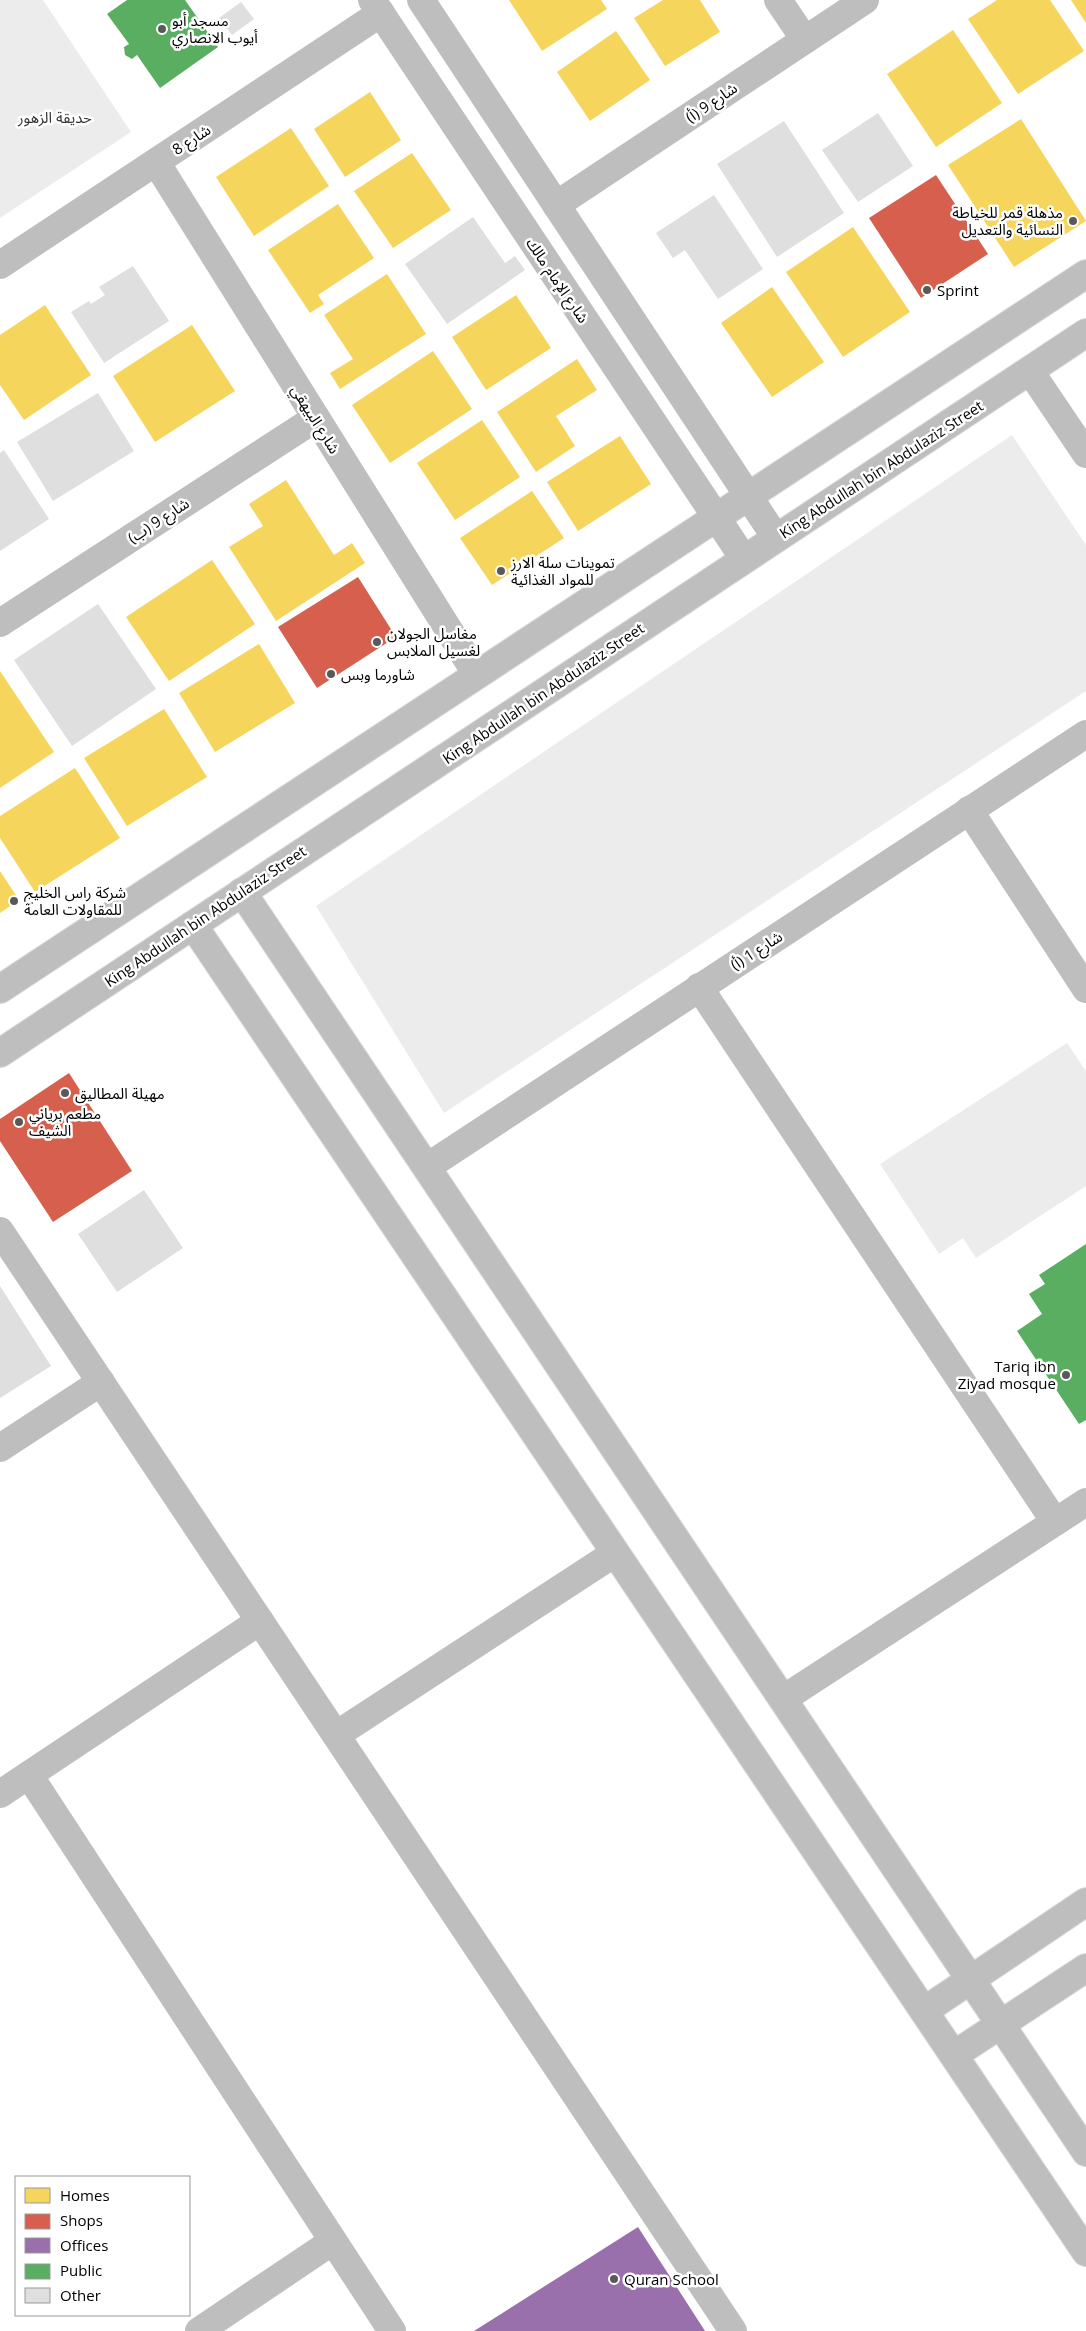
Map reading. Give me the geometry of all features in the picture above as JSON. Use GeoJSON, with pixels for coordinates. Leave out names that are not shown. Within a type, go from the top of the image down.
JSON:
{"type":"FeatureCollection","features":[{"type":"Feature","properties":{"kind":"street"},"geometry":{"type":"LineString","coordinates":[[420,0],[776,538]]}},
{"type":"Feature","properties":{"kind":"street"},"geometry":{"type":"LineString","coordinates":[[778,0],[804,40]]}},
{"type":"Feature","properties":{"kind":"street","name":"شارع 9 (أ)"},"geometry":{"type":"LineString","coordinates":[[556,205],[865,0]]}},
{"type":"Feature","properties":{"kind":"street","name":"شارع 8"},"geometry":{"type":"LineString","coordinates":[[0,265],[156,162],[376,6]]}},
{"type":"Feature","properties":{"kind":"street","name":"شارع الإمام مالك"},"geometry":{"type":"LineString","coordinates":[[376,6],[744,559]]}},
{"type":"Feature","properties":{"kind":"street","name":"شارع البيهقي"},"geometry":{"type":"LineString","coordinates":[[156,162],[477,675]]}},
{"type":"Feature","properties":{"kind":"street"},"geometry":{"type":"LineString","coordinates":[[0,990],[1086,274]]}},
{"type":"Feature","properties":{"kind":"street","name":"King Abdullah bin Abdulaziz Street"},"geometry":{"type":"LineString","coordinates":[[0,1052],[1086,333]]}},
{"type":"Feature","properties":{"kind":"street"},"geometry":{"type":"LineString","coordinates":[[1030,371],[1086,454]]}},
{"type":"Feature","properties":{"kind":"street","name":"شارع 9 (ب)"},"geometry":{"type":"LineString","coordinates":[[0,623],[316,418]]}},
{"type":"Feature","properties":{"kind":"street","name":"شارع 1 (أ)"},"geometry":{"type":"LineString","coordinates":[[426,1167],[1086,734]]}},
{"type":"Feature","properties":{"kind":"street"},"geometry":{"type":"LineString","coordinates":[[969,810],[1086,989]]}},
{"type":"Feature","properties":{"kind":"street"},"geometry":{"type":"LineString","coordinates":[[242,892],[1086,2152]]}},
{"type":"Feature","properties":{"kind":"street"},"geometry":{"type":"LineString","coordinates":[[192,925],[1086,2252]]}},
{"type":"Feature","properties":{"kind":"street"},"geometry":{"type":"LineString","coordinates":[[699,987],[1055,1522]]}},
{"type":"Feature","properties":{"kind":"street"},"geometry":{"type":"LineString","coordinates":[[0,1231],[734,2331]]}},
{"type":"Feature","properties":{"kind":"street"},"geometry":{"type":"LineString","coordinates":[[0,1448],[101,1382]]}},
{"type":"Feature","properties":{"kind":"street"},"geometry":{"type":"LineString","coordinates":[[783,1699],[1086,1502]]}},
{"type":"Feature","properties":{"kind":"street"},"geometry":{"type":"LineString","coordinates":[[336,1735],[616,1553]]}},
{"type":"Feature","properties":{"kind":"street"},"geometry":{"type":"LineString","coordinates":[[0,1794],[260,1621]]}},
{"type":"Feature","properties":{"kind":"street"},"geometry":{"type":"LineString","coordinates":[[29,1775],[392,2331]]}},
{"type":"Feature","properties":{"kind":"street"},"geometry":{"type":"LineString","coordinates":[[924,2011],[1086,1902]]}},
{"type":"Feature","properties":{"kind":"street"},"geometry":{"type":"LineString","coordinates":[[954,2055],[1086,1968]]}},
{"type":"Feature","properties":{"kind":"street"},"geometry":{"type":"LineString","coordinates":[[199,2331],[333,2241]]}},
{"type":"Feature","properties":{"kind":"green space","name":"حديقة الزهور"},"geometry":{"type":"Polygon","coordinates":[[[0,0],[43,0],[131,132],[0,218],[0,0]]]}},
{"type":"Feature","properties":{"kind":"green space"},"geometry":{"type":"Polygon","coordinates":[[[1012,435],[1086,545],[1086,691],[444,1113],[316,906],[1012,435]]]}},
{"type":"Feature","properties":{"kind":"green space"},"geometry":{"type":"Polygon","coordinates":[[[1067,1043],[1086,1071],[1086,1186],[976,1258],[963,1238],[939,1254],[880,1164],[1067,1043]]]}},
{"type":"Feature","properties":{"kind":"building: Homes"},"geometry":{"type":"Polygon","coordinates":[[[509,0],[601,0],[607,9],[542,51],[509,0]]]}},
{"type":"Feature","properties":{"kind":"building: Homes"},"geometry":{"type":"Polygon","coordinates":[[[663,0],[700,0],[720,32],[665,66],[634,18],[663,0]]]}},
{"type":"Feature","properties":{"kind":"building: Homes"},"geometry":{"type":"Polygon","coordinates":[[[997,0],[1050,0],[1084,51],[1018,94],[968,19],[997,0]]]}},
{"type":"Feature","properties":{"kind":"building: Homes"},"geometry":{"type":"Polygon","coordinates":[[[1071,0],[1086,0],[1086,23],[1071,0]]]}},
{"type":"Feature","properties":{"kind":"building: Homes"},"geometry":{"type":"Polygon","coordinates":[[[953,30],[1002,103],[936,147],[887,74],[953,30]]]}},
{"type":"Feature","properties":{"kind":"building: Homes"},"geometry":{"type":"Polygon","coordinates":[[[616,31],[650,80],[590,121],[557,72],[616,31]]]}},
{"type":"Feature","properties":{"kind":"building: Homes"},"geometry":{"type":"Polygon","coordinates":[[[370,92],[401,140],[345,177],[314,129],[370,92]]]}},
{"type":"Feature","properties":{"kind":"building: Homes"},"geometry":{"type":"Polygon","coordinates":[[[1021,119],[1086,221],[1014,267],[948,165],[1021,119]]]}},
{"type":"Feature","properties":{"kind":"building: Homes"},"geometry":{"type":"Polygon","coordinates":[[[291,128],[329,186],[254,236],[216,177],[291,128]]]}},
{"type":"Feature","properties":{"kind":"building: Homes"},"geometry":{"type":"Polygon","coordinates":[[[412,153],[451,210],[393,248],[354,191],[412,153]]]}},
{"type":"Feature","properties":{"kind":"building: Homes"},"geometry":{"type":"Polygon","coordinates":[[[338,204],[374,258],[318,295],[324,304],[310,313],[268,250],[338,204]]]}},
{"type":"Feature","properties":{"kind":"building: Homes"},"geometry":{"type":"Polygon","coordinates":[[[853,227],[910,312],[843,357],[786,272],[853,227]]]}},
{"type":"Feature","properties":{"kind":"building: Homes"},"geometry":{"type":"Polygon","coordinates":[[[387,274],[426,334],[340,389],[330,373],[353,359],[324,315],[387,274]]]}},
{"type":"Feature","properties":{"kind":"building: Homes"},"geometry":{"type":"Polygon","coordinates":[[[772,287],[824,362],[772,397],[721,323],[772,287]]]}},
{"type":"Feature","properties":{"kind":"building: Homes"},"geometry":{"type":"Polygon","coordinates":[[[516,295],[551,348],[486,390],[452,337],[516,295]]]}},
{"type":"Feature","properties":{"kind":"building: Homes"},"geometry":{"type":"Polygon","coordinates":[[[45,305],[91,375],[24,420],[0,385],[0,335],[45,305]]]}},
{"type":"Feature","properties":{"kind":"building: Homes"},"geometry":{"type":"Polygon","coordinates":[[[192,325],[235,391],[155,442],[113,376],[192,325]]]}},
{"type":"Feature","properties":{"kind":"building: Homes"},"geometry":{"type":"Polygon","coordinates":[[[433,351],[472,409],[390,463],[352,405],[433,351]]]}},
{"type":"Feature","properties":{"kind":"building: Homes"},"geometry":{"type":"Polygon","coordinates":[[[577,359],[597,390],[556,416],[575,446],[536,472],[497,412],[577,359]]]}},
{"type":"Feature","properties":{"kind":"building: Homes"},"geometry":{"type":"Polygon","coordinates":[[[482,420],[520,477],[455,520],[417,463],[482,420]]]}},
{"type":"Feature","properties":{"kind":"building: Homes"},"geometry":{"type":"Polygon","coordinates":[[[620,436],[651,484],[578,531],[547,482],[620,436]]]}},
{"type":"Feature","properties":{"kind":"building: Homes"},"geometry":{"type":"Polygon","coordinates":[[[286,480],[334,555],[352,543],[365,563],[276,621],[229,547],[263,526],[249,504],[286,480]]]}},
{"type":"Feature","properties":{"kind":"building: Homes"},"geometry":{"type":"Polygon","coordinates":[[[532,491],[564,538],[492,585],[460,538],[532,491]]]}},
{"type":"Feature","properties":{"kind":"building: Homes"},"geometry":{"type":"Polygon","coordinates":[[[212,560],[255,624],[169,681],[126,617],[212,560]]]}},
{"type":"Feature","properties":{"kind":"building: Homes"},"geometry":{"type":"Polygon","coordinates":[[[259,644],[295,703],[215,752],[179,693],[259,644]]]}},
{"type":"Feature","properties":{"kind":"building: Homes"},"geometry":{"type":"Polygon","coordinates":[[[0,671],[54,752],[0,788],[0,671]]]}},
{"type":"Feature","properties":{"kind":"building: Homes"},"geometry":{"type":"Polygon","coordinates":[[[164,709],[207,777],[127,826],[84,758],[164,709]]]}},
{"type":"Feature","properties":{"kind":"building: Homes"},"geometry":{"type":"Polygon","coordinates":[[[75,768],[120,838],[35,892],[0,838],[0,816],[75,768]]]}},
{"type":"Feature","properties":{"kind":"building: Homes"},"geometry":{"type":"Polygon","coordinates":[[[0,871],[19,900],[0,913],[0,871]]]}},
{"type":"Feature","properties":{"kind":"building: Shops"},"geometry":{"type":"Polygon","coordinates":[[[936,175],[988,254],[921,298],[869,218],[936,175]]]}},
{"type":"Feature","properties":{"kind":"building: Shops"},"geometry":{"type":"Polygon","coordinates":[[[358,577],[396,637],[317,688],[278,627],[358,577]]]}},
{"type":"Feature","properties":{"kind":"building: Shops"},"geometry":{"type":"Polygon","coordinates":[[[69,1073],[132,1171],[53,1222],[0,1141],[0,1119],[69,1073]]]}},
{"type":"Feature","properties":{"kind":"building: Offices","name":"Quran School"},"geometry":{"type":"Polygon","coordinates":[[[638,2227],[705,2331],[474,2331],[638,2227]]]}},
{"type":"Feature","properties":{"kind":"building: Public","name":"مسجد أبو أيوب الانصاري"},"geometry":{"type":"Polygon","coordinates":[[[127,0],[185,0],[218,47],[160,88],[137,55],[132,59],[125,55],[124,47],[129,44],[107,14],[127,0]]]}},
{"type":"Feature","properties":{"kind":"building: Public","name":"Tariq ibn Ziyad mosque"},"geometry":{"type":"Polygon","coordinates":[[[1086,1244],[1086,1420],[1079,1424],[1017,1331],[1042,1314],[1029,1294],[1045,1284],[1039,1275],[1086,1244]]]}},
{"type":"Feature","properties":{"kind":"building: Other"},"geometry":{"type":"Polygon","coordinates":[[[241,2],[254,19],[232,35],[219,18],[241,2]]]}},
{"type":"Feature","properties":{"kind":"building: Other"},"geometry":{"type":"Polygon","coordinates":[[[878,113],[913,166],[858,202],[822,150],[878,113]]]}},
{"type":"Feature","properties":{"kind":"building: Other"},"geometry":{"type":"Polygon","coordinates":[[[784,121],[844,213],[777,257],[717,164],[784,121]]]}},
{"type":"Feature","properties":{"kind":"building: Other"},"geometry":{"type":"Polygon","coordinates":[[[714,195],[763,269],[718,299],[685,250],[673,258],[656,233],[714,195]]]}},
{"type":"Feature","properties":{"kind":"building: Other"},"geometry":{"type":"Polygon","coordinates":[[[473,217],[505,263],[515,256],[525,270],[447,324],[405,264],[473,217]]]}},
{"type":"Feature","properties":{"kind":"building: Other"},"geometry":{"type":"Polygon","coordinates":[[[133,266],[169,321],[104,363],[71,312],[89,301],[91,304],[105,295],[99,287],[133,266]]]}},
{"type":"Feature","properties":{"kind":"building: Other"},"geometry":{"type":"Polygon","coordinates":[[[98,393],[134,451],[53,501],[17,442],[98,393]]]}},
{"type":"Feature","properties":{"kind":"building: Other"},"geometry":{"type":"Polygon","coordinates":[[[4,450],[49,519],[0,551],[0,453],[4,450]]]}},
{"type":"Feature","properties":{"kind":"building: Other"},"geometry":{"type":"Polygon","coordinates":[[[98,604],[156,689],[72,746],[14,660],[98,604]]]}},
{"type":"Feature","properties":{"kind":"building: Other"},"geometry":{"type":"Polygon","coordinates":[[[144,1190],[183,1248],[117,1292],[78,1234],[144,1190]]]}},
{"type":"Feature","properties":{"kind":"building: Other"},"geometry":{"type":"Polygon","coordinates":[[[0,1286],[51,1366],[0,1398],[0,1286]]]}},
{"type":"Feature","properties":{"kind":"place","name":"مسجد أبو أيوب الانصاري"},"geometry":{"type":"Point","coordinates":[162,29]}},
{"type":"Feature","properties":{"kind":"place","name":"مذهلة قمر للخياطة النسائية والتعديل"},"geometry":{"type":"Point","coordinates":[1073,221]}},
{"type":"Feature","properties":{"kind":"place","name":"Sprint"},"geometry":{"type":"Point","coordinates":[927,290]}},
{"type":"Feature","properties":{"kind":"place","name":"تموينات سلة الارز للمواد الغذائية"},"geometry":{"type":"Point","coordinates":[501,571]}},
{"type":"Feature","properties":{"kind":"place","name":"مغاسل الجولان لغسيل الملابس"},"geometry":{"type":"Point","coordinates":[377,642]}},
{"type":"Feature","properties":{"kind":"place","name":"شاورما وبس"},"geometry":{"type":"Point","coordinates":[331,674]}},
{"type":"Feature","properties":{"kind":"place","name":"شركة راس الخليج للمقاولات العامة"},"geometry":{"type":"Point","coordinates":[14,901]}},
{"type":"Feature","properties":{"kind":"place","name":"مهيلة المطاليق"},"geometry":{"type":"Point","coordinates":[65,1093]}},
{"type":"Feature","properties":{"kind":"place","name":"مطعم برياني الشيف"},"geometry":{"type":"Point","coordinates":[19,1122]}},
{"type":"Feature","properties":{"kind":"place","name":"Tariq ibn Ziyad mosque"},"geometry":{"type":"Point","coordinates":[1066,1375]}},
{"type":"Feature","properties":{"kind":"place","name":"Quran School"},"geometry":{"type":"Point","coordinates":[614,2279]}}]}
